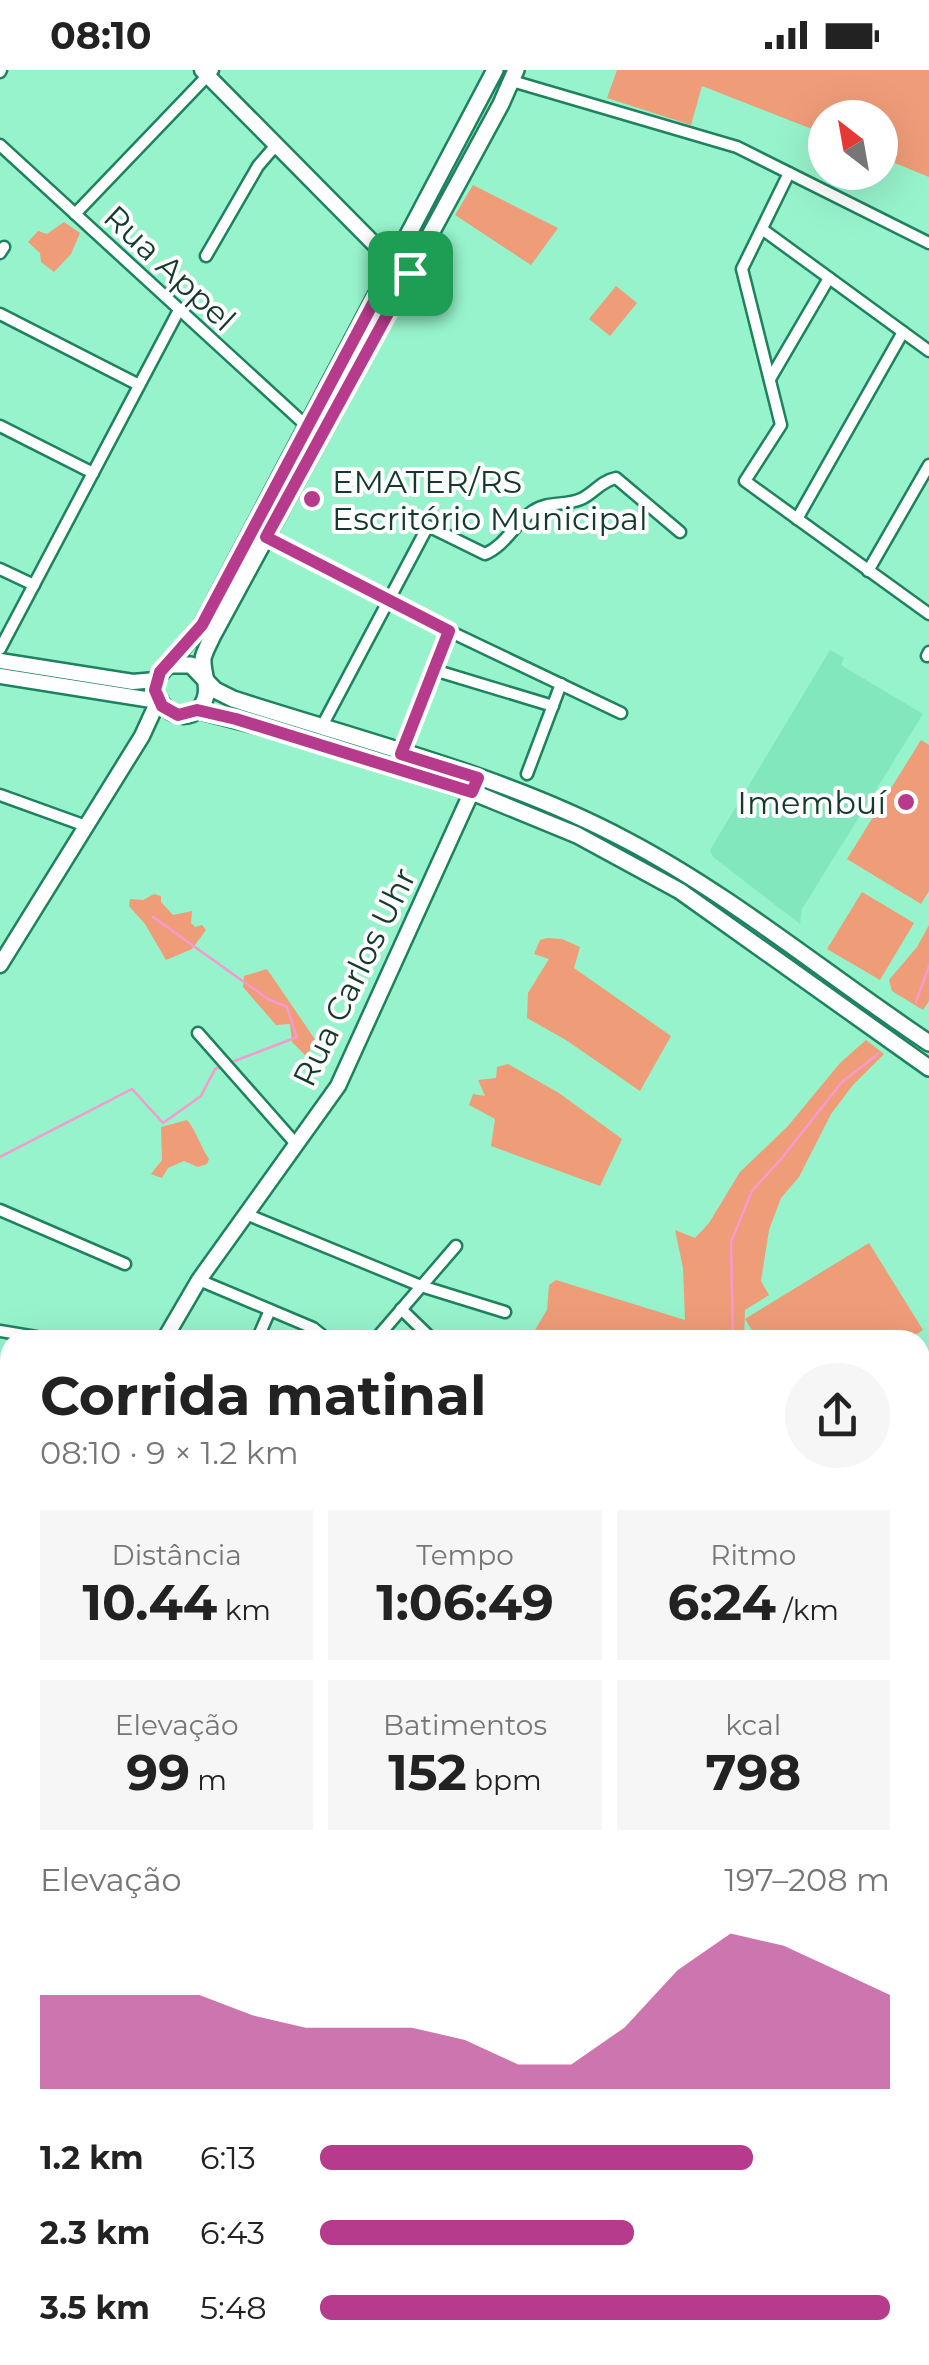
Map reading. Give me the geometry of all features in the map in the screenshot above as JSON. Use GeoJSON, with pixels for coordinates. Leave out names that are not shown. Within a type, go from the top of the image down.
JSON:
{"type":"FeatureCollection","features":[{"type":"Feature","properties":{"kind":"main road"},"geometry":{"type":"LineString","coordinates":[[197,710],[206,696],[206,650],[258,533],[306,426],[494,73],[514,75],[320,437],[258,533],[202,625],[155,680],[158,701],[178,715],[197,710],[475,785],[591,822],[688,874],[929,1043]]}},
{"type":"Feature","properties":{"kind":"main road"},"geometry":{"type":"LineString","coordinates":[[170,666],[180,662],[192,665],[220,694],[233,700],[401,754],[577,835],[680,892],[929,1068]]}},
{"type":"Feature","properties":{"kind":"street"},"geometry":{"type":"LineString","coordinates":[[75,214],[207,72],[276,146],[410,273]]}},
{"type":"Feature","properties":{"kind":"street"},"geometry":{"type":"LineString","coordinates":[[514,75],[737,148],[929,244]]}},
{"type":"Feature","properties":{"kind":"street","name":"Rua Appel"},"geometry":{"type":"LineString","coordinates":[[0,146],[320,437]]}},
{"type":"Feature","properties":{"kind":"street"},"geometry":{"type":"LineString","coordinates":[[206,256],[258,166],[276,146]]}},
{"type":"Feature","properties":{"kind":"street"},"geometry":{"type":"LineString","coordinates":[[789,173],[742,270],[781,425],[745,481],[929,614]]}},
{"type":"Feature","properties":{"kind":"street"},"geometry":{"type":"LineString","coordinates":[[762,229],[929,351]]}},
{"type":"Feature","properties":{"kind":"street"},"geometry":{"type":"LineString","coordinates":[[770,380],[828,278]]}},
{"type":"Feature","properties":{"kind":"street"},"geometry":{"type":"LineString","coordinates":[[0,649],[179,310]]}},
{"type":"Feature","properties":{"kind":"street"},"geometry":{"type":"LineString","coordinates":[[0,314],[140,385]]}},
{"type":"Feature","properties":{"kind":"street"},"geometry":{"type":"LineString","coordinates":[[797,519],[903,332]]}},
{"type":"Feature","properties":{"kind":"street"},"geometry":{"type":"LineString","coordinates":[[0,426],[93,472]]}},
{"type":"Feature","properties":{"kind":"street"},"geometry":{"type":"LineString","coordinates":[[868,570],[929,465]]}},
{"type":"Feature","properties":{"kind":"street"},"geometry":{"type":"LineString","coordinates":[[321,728],[428,526],[485,554],[496,549],[530,512],[578,501],[616,478],[680,532]]}},
{"type":"Feature","properties":{"kind":"street"},"geometry":{"type":"LineString","coordinates":[[258,533],[388,602],[621,712]]}},
{"type":"Feature","properties":{"kind":"street"},"geometry":{"type":"LineString","coordinates":[[0,569],[34,585]]}},
{"type":"Feature","properties":{"kind":"street"},"geometry":{"type":"LineString","coordinates":[[401,754],[449,631]]}},
{"type":"Feature","properties":{"kind":"street"},"geometry":{"type":"LineString","coordinates":[[0,661],[133,682],[155,680]]}},
{"type":"Feature","properties":{"kind":"street"},"geometry":{"type":"LineString","coordinates":[[434,670],[553,706]]}},
{"type":"Feature","properties":{"kind":"street"},"geometry":{"type":"LineString","coordinates":[[0,676],[158,701],[142,736],[0,965]]}},
{"type":"Feature","properties":{"kind":"street"},"geometry":{"type":"LineString","coordinates":[[527,774],[561,684]]}},
{"type":"Feature","properties":{"kind":"street"},"geometry":{"type":"LineString","coordinates":[[142,736],[168,717],[178,715]]}},
{"type":"Feature","properties":{"kind":"street","name":"Rua Carlos Uhr"},"geometry":{"type":"LineString","coordinates":[[170,1330],[199,1280],[346,1070],[475,785]]}},
{"type":"Feature","properties":{"kind":"street"},"geometry":{"type":"LineString","coordinates":[[0,796],[86,826]]}},
{"type":"Feature","properties":{"kind":"street"},"geometry":{"type":"LineString","coordinates":[[198,1033],[296,1144]]}},
{"type":"Feature","properties":{"kind":"street"},"geometry":{"type":"LineString","coordinates":[[0,1210],[126,1264]]}},
{"type":"Feature","properties":{"kind":"street"},"geometry":{"type":"LineString","coordinates":[[246,1214],[421,1286],[505,1312]]}},
{"type":"Feature","properties":{"kind":"street"},"geometry":{"type":"LineString","coordinates":[[383,1330],[456,1246]]}},
{"type":"Feature","properties":{"kind":"street"},"geometry":{"type":"LineString","coordinates":[[199,1280],[315,1330]]}},
{"type":"Feature","properties":{"kind":"street"},"geometry":{"type":"LineString","coordinates":[[261,1330],[270,1310]]}},
{"type":"Feature","properties":{"kind":"street"},"geometry":{"type":"LineString","coordinates":[[401,1310],[423,1330]]}},
{"type":"Feature","properties":{"kind":"shaded area"},"geometry":{"type":"Polygon","coordinates":[[[617,70],[929,70],[929,177],[898,164],[898,100],[808,100],[808,127],[702,86],[691,125],[607,98],[617,70]]]}},
{"type":"Feature","properties":{"kind":"shaded area"},"geometry":{"type":"Polygon","coordinates":[[[473,185],[558,228],[531,265],[455,215],[473,185]]]}},
{"type":"Feature","properties":{"kind":"shaded area"},"geometry":{"type":"Polygon","coordinates":[[[64,222],[80,233],[71,254],[54,272],[41,262],[40,253],[28,242],[38,231],[47,234],[64,222]]]}},
{"type":"Feature","properties":{"kind":"shaded area"},"geometry":{"type":"Polygon","coordinates":[[[616,286],[637,303],[610,336],[589,319],[616,286]]]}},
{"type":"Feature","properties":{"kind":"shaded area"},"geometry":{"type":"Polygon","coordinates":[[[830,650],[844,658],[841,665],[923,714],[802,909],[800,924],[713,857],[710,850],[830,650]]]}},
{"type":"Feature","properties":{"kind":"shaded area","name":"Imembuí"},"geometry":{"type":"Polygon","coordinates":[[[921,740],[929,745],[929,891],[921,904],[847,859],[921,740]]]}},
{"type":"Feature","properties":{"kind":"shaded area"},"geometry":{"type":"Polygon","coordinates":[[[862,892],[914,923],[880,980],[827,949],[862,892]]]}},
{"type":"Feature","properties":{"kind":"shaded area"},"geometry":{"type":"Polygon","coordinates":[[[154,894],[161,896],[161,902],[173,915],[192,911],[191,923],[206,930],[192,949],[166,960],[145,924],[129,906],[130,899],[143,900],[154,894]]]}},
{"type":"Feature","properties":{"kind":"shaded area"},"geometry":{"type":"Polygon","coordinates":[[[929,925],[929,1001],[923,1010],[892,991],[889,980],[917,947],[929,925]]]}},
{"type":"Feature","properties":{"kind":"shaded area"},"geometry":{"type":"Polygon","coordinates":[[[547,938],[580,947],[574,968],[671,1036],[640,1091],[527,1018],[528,993],[549,959],[534,954],[540,940],[547,938]]]}},
{"type":"Feature","properties":{"kind":"shaded area"},"geometry":{"type":"Polygon","coordinates":[[[267,969],[316,1041],[306,1056],[292,1042],[290,1024],[276,1025],[243,987],[244,976],[267,969]]]}},
{"type":"Feature","properties":{"kind":"shaded area"},"geometry":{"type":"Polygon","coordinates":[[[866,1040],[884,1054],[831,1114],[799,1177],[781,1198],[769,1230],[761,1281],[769,1295],[745,1310],[744,1330],[535,1330],[547,1310],[549,1285],[556,1280],[685,1320],[683,1268],[675,1230],[695,1238],[709,1223],[740,1172],[788,1126],[840,1063],[866,1040]]]}},
{"type":"Feature","properties":{"kind":"shaded area"},"geometry":{"type":"Polygon","coordinates":[[[508,1064],[559,1093],[622,1139],[600,1186],[491,1146],[495,1119],[469,1105],[473,1094],[485,1096],[478,1080],[496,1078],[497,1067],[508,1064]]]}},
{"type":"Feature","properties":{"kind":"shaded area"},"geometry":{"type":"Polygon","coordinates":[[[187,1120],[209,1159],[207,1164],[198,1167],[184,1161],[168,1168],[162,1178],[151,1174],[162,1160],[161,1127],[187,1120]]]}},
{"type":"Feature","properties":{"kind":"shaded area"},"geometry":{"type":"Polygon","coordinates":[[[869,1243],[923,1330],[752,1330],[745,1319],[869,1243]]]}},
{"type":"Feature","properties":{"kind":"waterway"},"geometry":{"type":"LineString","coordinates":[[153,917],[268,999],[287,1007],[297,1037],[232,1062]]}},
{"type":"Feature","properties":{"kind":"waterway"},"geometry":{"type":"LineString","coordinates":[[916,1002],[929,966]]}},
{"type":"Feature","properties":{"kind":"waterway"},"geometry":{"type":"LineString","coordinates":[[733,1330],[731,1242],[752,1191],[842,1082],[878,1054]]}},
{"type":"Feature","properties":{"kind":"waterway"},"geometry":{"type":"LineString","coordinates":[[0,1157],[132,1089],[163,1123],[201,1096],[215,1069],[220,1067]]}},
{"type":"Feature","properties":{"kind":"place","name":"EMATER/RS Escritório Municipal"},"geometry":{"type":"Point","coordinates":[312,499]}},
{"type":"Feature","properties":{"kind":"place","name":"Imembuí"},"geometry":{"type":"Point","coordinates":[906,802]}},
{"type":"Feature","properties":{"kind":"route"},"geometry":{"type":"LineString","coordinates":[[395,262],[410,273],[266,537],[449,631],[401,754],[478,778],[472,792],[236,719],[197,710],[178,715],[162,706],[155,690],[160,672],[170,666],[202,625],[395,262]]}}]}
